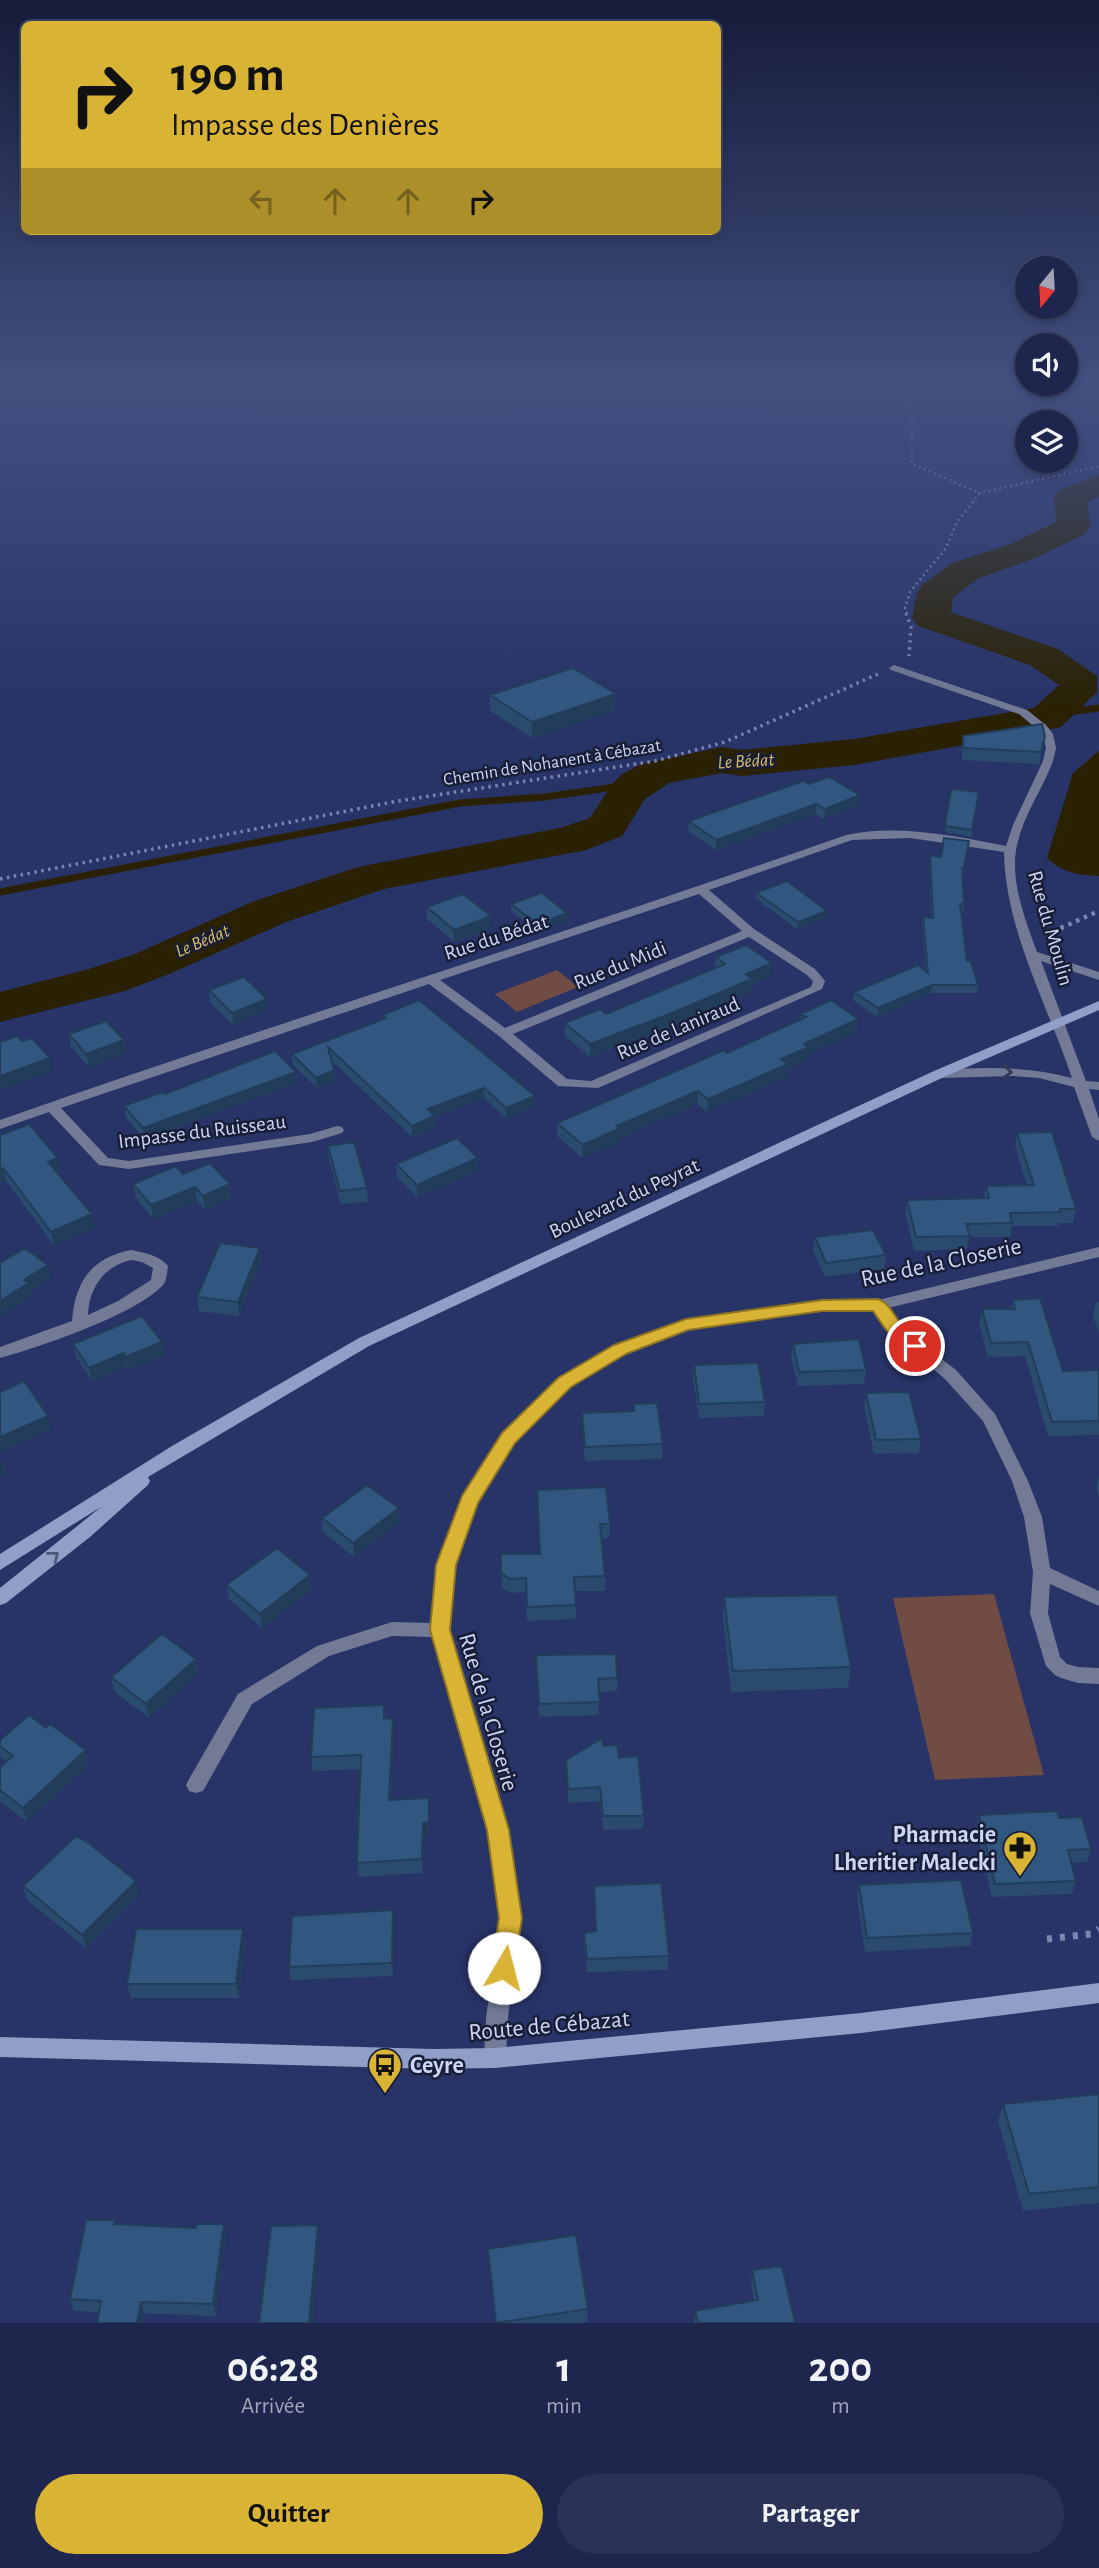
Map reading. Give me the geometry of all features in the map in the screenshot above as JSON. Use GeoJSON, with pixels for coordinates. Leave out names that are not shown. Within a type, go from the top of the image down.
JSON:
{"type":"FeatureCollection","features":[{"type":"Feature","properties":{"kind":"main road","name":"Boulevard du Peyrat"},"geometry":{"type":"LineString","coordinates":[[178,1450],[364,1342],[939,1074],[1099,1005]]}},
{"type":"Feature","properties":{"kind":"main road"},"geometry":{"type":"LineString","coordinates":[[0,1563],[178,1450]]}},
{"type":"Feature","properties":{"kind":"main road"},"geometry":{"type":"LineString","coordinates":[[0,1598],[84,1532],[178,1450]]}},
{"type":"Feature","properties":{"kind":"main road","name":"Route de Cébazat"},"geometry":{"type":"LineString","coordinates":[[0,2047],[434,2059],[495,2058],[861,2023],[1099,1993]]}},
{"type":"Feature","properties":{"kind":"street","name":"Rue du Moulin"},"geometry":{"type":"LineString","coordinates":[[894,668],[1023,712],[1051,738],[1051,753],[1017,827],[1010,850],[1011,878],[1030,949],[1099,1137]]}},
{"type":"Feature","properties":{"kind":"street","name":"Rue du Bédat"},"geometry":{"type":"LineString","coordinates":[[0,1125],[702,890],[850,837],[875,833],[947,839],[1010,850]]}},
{"type":"Feature","properties":{"kind":"street","name":"Rue de Laniraud"},"geometry":{"type":"LineString","coordinates":[[430,979],[504,1033],[563,1083],[593,1086],[816,989],[819,981],[811,972],[750,932],[702,890]]}},
{"type":"Feature","properties":{"kind":"street","name":"Rue du Midi"},"geometry":{"type":"LineString","coordinates":[[504,1033],[750,932]]}},
{"type":"Feature","properties":{"kind":"street"},"geometry":{"type":"LineString","coordinates":[[1030,949],[1099,975]]}},
{"type":"Feature","properties":{"kind":"street"},"geometry":{"type":"LineString","coordinates":[[939,1074],[990,1071],[1040,1074],[1080,1086],[1099,1086]]}},
{"type":"Feature","properties":{"kind":"street","name":"Impasse du Ruisseau"},"geometry":{"type":"LineString","coordinates":[[51,1107],[104,1162],[129,1165],[312,1138],[338,1130]]}},
{"type":"Feature","properties":{"kind":"street","name":"Rue de la Closerie"},"geometry":{"type":"LineString","coordinates":[[495,2058],[511,1918],[498,1830],[440,1630],[446,1565],[469,1501],[509,1438],[565,1383],[620,1349],[686,1325],[822,1306],[878,1305],[1099,1252]]}},
{"type":"Feature","properties":{"kind":"street"},"geometry":{"type":"LineString","coordinates":[[0,1353],[139,1298],[158,1282],[161,1266],[150,1258],[132,1256],[106,1262],[89,1279],[79,1306],[80,1321]]}},
{"type":"Feature","properties":{"kind":"street"},"geometry":{"type":"LineString","coordinates":[[878,1305],[897,1332],[950,1374],[989,1419],[1020,1481],[1033,1517],[1042,1572],[1039,1613],[1052,1661],[1061,1670],[1070,1673],[1099,1676]]}},
{"type":"Feature","properties":{"kind":"street"},"geometry":{"type":"LineString","coordinates":[[1042,1572],[1099,1599]]}},
{"type":"Feature","properties":{"kind":"street"},"geometry":{"type":"LineString","coordinates":[[196,1785],[245,1699],[256,1692],[323,1651],[392,1629],[440,1630]]}},
{"type":"Feature","properties":{"kind":"path"},"geometry":{"type":"LineString","coordinates":[[976,491],[987,491]]}},
{"type":"Feature","properties":{"kind":"path"},"geometry":{"type":"LineString","coordinates":[[894,668],[911,655],[911,627],[905,608],[909,592],[946,548],[957,522],[980,493]]}},
{"type":"Feature","properties":{"kind":"path","name":"Chemin de Nohanent à Cébazat"},"geometry":{"type":"LineString","coordinates":[[0,879],[398,801],[655,761],[725,742],[894,668]]}},
{"type":"Feature","properties":{"kind":"path"},"geometry":{"type":"LineString","coordinates":[[1030,949],[1099,911]]}},
{"type":"Feature","properties":{"kind":"path"},"geometry":{"type":"LineString","coordinates":[[1047,1939],[1091,1934],[1099,1929]]}},
{"type":"Feature","properties":{"kind":"shaded area"},"geometry":{"type":"Polygon","coordinates":[[[1099,751],[1099,876],[1071,872],[1047,858],[1073,773],[1099,751]]]}},
{"type":"Feature","properties":{"kind":"shaded area"},"geometry":{"type":"Polygon","coordinates":[[[557,970],[578,987],[517,1012],[495,994],[557,970]]]}},
{"type":"Feature","properties":{"kind":"shaded area"},"geometry":{"type":"Polygon","coordinates":[[[994,1594],[1044,1775],[935,1780],[893,1598],[994,1594]]]}},
{"type":"Feature","properties":{"kind":"building"},"geometry":{"type":"Polygon","coordinates":[[[573,668],[616,694],[532,722],[490,695],[573,668]]]}},
{"type":"Feature","properties":{"kind":"building"},"geometry":{"type":"Polygon","coordinates":[[[1042,724],[1045,736],[1041,752],[964,748],[963,736],[1042,724]]]}},
{"type":"Feature","properties":{"kind":"building"},"geometry":{"type":"Polygon","coordinates":[[[829,777],[860,795],[825,809],[816,804],[716,840],[689,821],[803,781],[809,784],[829,777]]]}},
{"type":"Feature","properties":{"kind":"building"},"geometry":{"type":"Polygon","coordinates":[[[951,789],[979,792],[972,830],[945,826],[951,789]]]}},
{"type":"Feature","properties":{"kind":"building"},"geometry":{"type":"Polygon","coordinates":[[[944,838],[969,841],[962,868],[964,904],[960,904],[967,961],[971,961],[978,985],[932,985],[878,1008],[854,992],[918,965],[928,973],[923,917],[933,918],[930,855],[941,857],[944,838]]]}},
{"type":"Feature","properties":{"kind":"building"},"geometry":{"type":"Polygon","coordinates":[[[787,881],[827,911],[798,922],[756,893],[787,881]]]}},
{"type":"Feature","properties":{"kind":"building"},"geometry":{"type":"Polygon","coordinates":[[[542,893],[567,913],[538,925],[511,904],[542,893]]]}},
{"type":"Feature","properties":{"kind":"building"},"geometry":{"type":"Polygon","coordinates":[[[463,894],[491,916],[454,930],[427,907],[463,894]]]}},
{"type":"Feature","properties":{"kind":"building"},"geometry":{"type":"Polygon","coordinates":[[[746,945],[772,963],[746,974],[752,979],[590,1044],[565,1023],[600,1009],[606,1014],[725,964],[716,957],[746,945]]]}},
{"type":"Feature","properties":{"kind":"building"},"geometry":{"type":"Polygon","coordinates":[[[244,977],[267,999],[232,1013],[209,990],[244,977]]]}},
{"type":"Feature","properties":{"kind":"building"},"geometry":{"type":"Polygon","coordinates":[[[419,1000],[535,1096],[506,1108],[484,1088],[428,1109],[435,1116],[412,1126],[328,1047],[334,1070],[316,1078],[292,1054],[386,1018],[383,1015],[419,1000]]]}},
{"type":"Feature","properties":{"kind":"building"},"geometry":{"type":"Polygon","coordinates":[[[831,1000],[858,1019],[804,1044],[809,1047],[781,1059],[788,1064],[708,1099],[698,1091],[617,1126],[620,1128],[583,1145],[557,1123],[724,1050],[727,1053],[806,1017],[801,1014],[831,1000]]]}},
{"type":"Feature","properties":{"kind":"building"},"geometry":{"type":"Polygon","coordinates":[[[106,1021],[124,1040],[86,1054],[69,1034],[106,1021]]]}},
{"type":"Feature","properties":{"kind":"building"},"geometry":{"type":"Polygon","coordinates":[[[17,1036],[22,1041],[32,1038],[50,1058],[0,1076],[0,1042],[17,1036]]]}},
{"type":"Feature","properties":{"kind":"building"},"geometry":{"type":"Polygon","coordinates":[[[275,1051],[296,1072],[143,1128],[124,1106],[163,1092],[165,1094],[275,1051]]]}},
{"type":"Feature","properties":{"kind":"building"},"geometry":{"type":"Polygon","coordinates":[[[29,1124],[58,1158],[48,1162],[92,1214],[51,1232],[3,1168],[0,1169],[0,1135],[29,1124]]]}},
{"type":"Feature","properties":{"kind":"building"},"geometry":{"type":"Polygon","coordinates":[[[1052,1132],[1076,1209],[1010,1213],[1012,1223],[966,1224],[970,1236],[916,1237],[907,1200],[989,1198],[986,1186],[1034,1185],[1017,1133],[1052,1132]]]}},
{"type":"Feature","properties":{"kind":"building"},"geometry":{"type":"Polygon","coordinates":[[[457,1138],[478,1158],[417,1185],[396,1164],[457,1138]]]}},
{"type":"Feature","properties":{"kind":"building"},"geometry":{"type":"Polygon","coordinates":[[[354,1142],[367,1188],[340,1191],[328,1146],[354,1142]]]}},
{"type":"Feature","properties":{"kind":"building"},"geometry":{"type":"Polygon","coordinates":[[[210,1163],[230,1184],[203,1196],[195,1187],[151,1205],[133,1184],[176,1166],[183,1174],[210,1163]]]}},
{"type":"Feature","properties":{"kind":"building"},"geometry":{"type":"Polygon","coordinates":[[[873,1230],[886,1255],[826,1263],[815,1237],[873,1230]]]}},
{"type":"Feature","properties":{"kind":"building"},"geometry":{"type":"Polygon","coordinates":[[[220,1243],[260,1248],[238,1302],[197,1297],[220,1243]]]}},
{"type":"Feature","properties":{"kind":"building"},"geometry":{"type":"Polygon","coordinates":[[[25,1248],[48,1265],[24,1280],[29,1283],[0,1301],[0,1263],[25,1248]]]}},
{"type":"Feature","properties":{"kind":"building"},"geometry":{"type":"Polygon","coordinates":[[[1040,1298],[1063,1371],[1099,1370],[1099,1421],[1052,1422],[1028,1342],[991,1343],[982,1309],[1015,1309],[1013,1300],[1040,1298]]]}},
{"type":"Feature","properties":{"kind":"building"},"geometry":{"type":"Polygon","coordinates":[[[142,1316],[162,1342],[125,1357],[124,1353],[89,1368],[73,1344],[142,1316]]]}},
{"type":"Feature","properties":{"kind":"building"},"geometry":{"type":"Polygon","coordinates":[[[859,1339],[866,1370],[799,1372],[793,1344],[859,1339]]]}},
{"type":"Feature","properties":{"kind":"building"},"geometry":{"type":"Polygon","coordinates":[[[758,1363],[765,1402],[699,1404],[694,1365],[758,1363]]]}},
{"type":"Feature","properties":{"kind":"building"},"geometry":{"type":"Polygon","coordinates":[[[24,1381],[48,1416],[0,1437],[0,1392],[24,1381]]]}},
{"type":"Feature","properties":{"kind":"building"},"geometry":{"type":"Polygon","coordinates":[[[909,1392],[921,1439],[876,1440],[866,1393],[909,1392]]]}},
{"type":"Feature","properties":{"kind":"building"},"geometry":{"type":"Polygon","coordinates":[[[657,1403],[663,1444],[585,1447],[582,1413],[634,1411],[634,1404],[657,1403]]]}},
{"type":"Feature","properties":{"kind":"building"},"geometry":{"type":"Polygon","coordinates":[[[367,1485],[399,1508],[353,1543],[322,1518],[367,1485]]]}},
{"type":"Feature","properties":{"kind":"building"},"geometry":{"type":"Polygon","coordinates":[[[606,1487],[610,1524],[600,1524],[605,1576],[574,1577],[576,1605],[527,1607],[526,1578],[510,1579],[501,1573],[501,1554],[540,1554],[537,1490],[606,1487]]]}},
{"type":"Feature","properties":{"kind":"building"},"geometry":{"type":"Polygon","coordinates":[[[277,1548],[310,1575],[260,1614],[226,1585],[277,1548]]]}},
{"type":"Feature","properties":{"kind":"building"},"geometry":{"type":"Polygon","coordinates":[[[837,1595],[851,1667],[733,1671],[724,1597],[837,1595]]]}},
{"type":"Feature","properties":{"kind":"building"},"geometry":{"type":"Polygon","coordinates":[[[162,1634],[196,1659],[146,1704],[111,1677],[162,1634]]]}},
{"type":"Feature","properties":{"kind":"building"},"geometry":{"type":"Polygon","coordinates":[[[616,1654],[617,1678],[598,1679],[600,1702],[539,1704],[536,1655],[616,1654]]]}},
{"type":"Feature","properties":{"kind":"building"},"geometry":{"type":"Polygon","coordinates":[[[384,1705],[384,1718],[393,1719],[389,1800],[429,1798],[429,1822],[423,1823],[422,1859],[357,1863],[361,1755],[311,1757],[314,1708],[384,1705]]]}},
{"type":"Feature","properties":{"kind":"building"},"geometry":{"type":"Polygon","coordinates":[[[29,1715],[46,1728],[50,1724],[86,1750],[23,1808],[0,1790],[0,1767],[13,1756],[0,1746],[0,1740],[29,1715]]]}},
{"type":"Feature","properties":{"kind":"building"},"geometry":{"type":"Polygon","coordinates":[[[602,1738],[603,1746],[617,1745],[619,1758],[638,1756],[644,1816],[603,1816],[600,1787],[568,1789],[566,1760],[602,1738]]]}},
{"type":"Feature","properties":{"kind":"building"},"geometry":{"type":"Polygon","coordinates":[[[1057,1811],[1059,1818],[1082,1817],[1091,1849],[1068,1850],[1076,1881],[995,1884],[979,1815],[1057,1811]]]}},
{"type":"Feature","properties":{"kind":"building"},"geometry":{"type":"Polygon","coordinates":[[[76,1836],[136,1881],[82,1935],[23,1886],[76,1836]]]}},
{"type":"Feature","properties":{"kind":"building"},"geometry":{"type":"Polygon","coordinates":[[[961,1880],[973,1933],[867,1938],[859,1885],[961,1880]]]}},
{"type":"Feature","properties":{"kind":"building"},"geometry":{"type":"Polygon","coordinates":[[[661,1883],[669,1956],[587,1959],[584,1933],[596,1931],[594,1886],[661,1883]]]}},
{"type":"Feature","properties":{"kind":"building"},"geometry":{"type":"Polygon","coordinates":[[[393,1910],[392,1963],[289,1967],[292,1916],[393,1910]]]}},
{"type":"Feature","properties":{"kind":"building"},"geometry":{"type":"Polygon","coordinates":[[[136,1929],[243,1929],[236,1984],[127,1984],[136,1929]]]}},
{"type":"Feature","properties":{"kind":"building"},"geometry":{"type":"Polygon","coordinates":[[[1099,2094],[1099,2187],[1029,2194],[1003,2104],[1099,2094]]]}},
{"type":"Feature","properties":{"kind":"building"},"geometry":{"type":"Polygon","coordinates":[[[86,2220],[115,2220],[114,2224],[196,2228],[196,2224],[224,2224],[213,2304],[141,2302],[137,2323],[97,2323],[101,2301],[70,2299],[86,2220]]]}},
{"type":"Feature","properties":{"kind":"building"},"geometry":{"type":"Polygon","coordinates":[[[318,2225],[309,2323],[259,2323],[271,2226],[318,2225]]]}},
{"type":"Feature","properties":{"kind":"building"},"geometry":{"type":"Polygon","coordinates":[[[576,2235],[588,2309],[496,2323],[488,2249],[576,2235]]]}},
{"type":"Feature","properties":{"kind":"building"},"geometry":{"type":"Polygon","coordinates":[[[782,2266],[795,2323],[698,2323],[695,2311],[758,2300],[752,2270],[782,2266]]]}},
{"type":"Feature","properties":{"kind":"waterway","name":"Le Bédat"},"geometry":{"type":"LineString","coordinates":[[0,1007],[107,980],[152,964],[269,912],[374,877],[570,840],[606,827],[628,792],[636,784],[656,773],[722,760],[742,763],[854,752],[1047,718],[1083,684],[1044,657],[931,618],[935,593],[965,571],[1023,551],[1073,527],[1071,497],[1084,491]]}},
{"type":"Feature","properties":{"kind":"waterway"},"geometry":{"type":"LineString","coordinates":[[1051,714],[1099,708]]}},
{"type":"Feature","properties":{"kind":"waterway"},"geometry":{"type":"LineString","coordinates":[[0,892],[460,803],[545,797],[636,784]]}},
{"type":"Feature","properties":{"kind":"place","name":"Pharmacie Lheritier Malecki"},"geometry":{"type":"Point","coordinates":[1020,1878]}},
{"type":"Feature","properties":{"kind":"place","name":"Ceyre"},"geometry":{"type":"Point","coordinates":[385,2095]}},
{"type":"Feature","properties":{"kind":"route"},"geometry":{"type":"LineString","coordinates":[[504,1968],[511,1918],[498,1830],[440,1630],[446,1565],[469,1501],[509,1438],[565,1383],[620,1349],[686,1325],[822,1306],[878,1305],[897,1332],[915,1346]]}}]}
